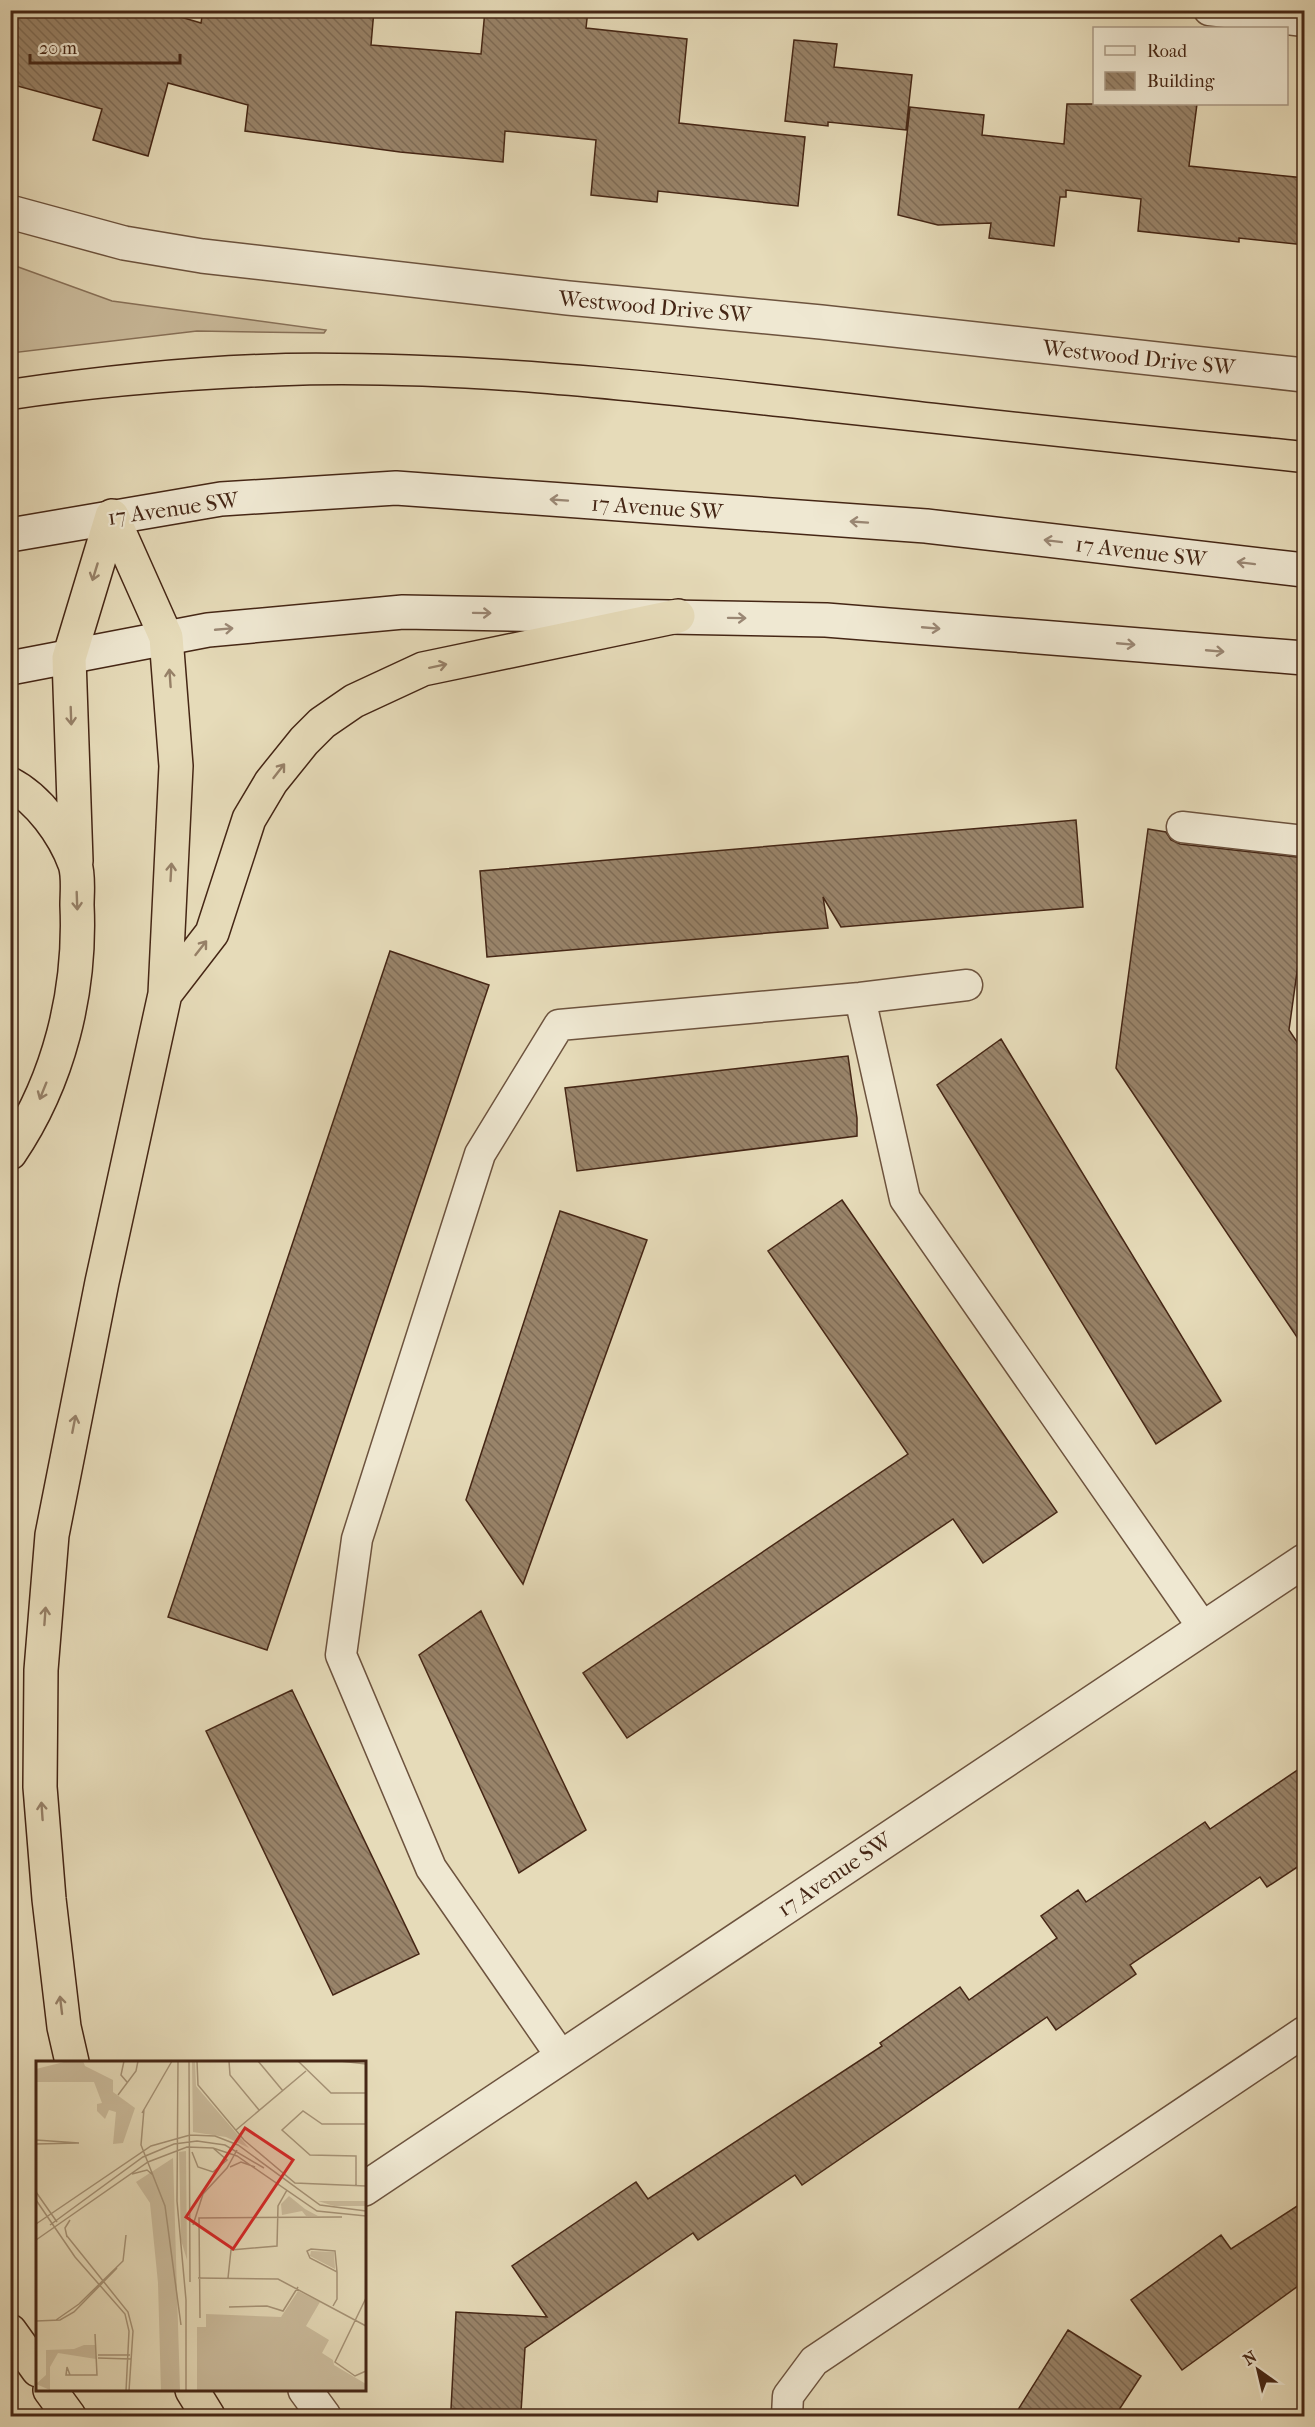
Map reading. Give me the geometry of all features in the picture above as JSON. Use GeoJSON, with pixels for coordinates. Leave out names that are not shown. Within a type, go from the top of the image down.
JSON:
{"type":"FeatureCollection","features":[{"type":"Feature","properties":{"kind":"highway"},"geometry":{"type":"LineString","coordinates":[[72,2061],[64,2027],[49,1899],[40,1787],[41,1670],[52,1535],[104,1270],[165,994],[176,766],[166,637],[112,516]]}},
{"type":"Feature","properties":{"kind":"highway"},"geometry":{"type":"LineString","coordinates":[[10,1153],[40,1099],[59,1051],[72,1003],[79,935],[69,658],[112,516]]}},
{"type":"Feature","properties":{"kind":"highway"},"geometry":{"type":"LineString","coordinates":[[165,994],[212,933],[249,819],[271,782],[304,741],[322,723],[354,701],[423,669],[678,616]]}},
{"type":"Feature","properties":{"kind":"highway"},"geometry":{"type":"LineString","coordinates":[[10,784],[40,808],[61,838],[76,866]]}},
{"type":"Feature","properties":{"kind":"highway"},"geometry":{"type":"LineString","coordinates":[[10,2331],[36,2367]]}},
{"type":"Feature","properties":{"kind":"highway"},"geometry":{"type":"LineString","coordinates":[[51,2391],[69,2416]]}},
{"type":"Feature","properties":{"kind":"highway"},"geometry":{"type":"LineString","coordinates":[[193,2391],[208,2416]]}},
{"type":"Feature","properties":{"kind":"main road","name":"Westwood Drive SW"},"geometry":{"type":"LineString","coordinates":[[10,212],[124,243],[202,256],[568,298],[821,322],[1305,375]]}},
{"type":"Feature","properties":{"kind":"main road","name":"17 Avenue SW"},"geometry":{"type":"LineString","coordinates":[[10,535],[221,499],[396,488],[926,526],[1305,570]]}},
{"type":"Feature","properties":{"kind":"main road"},"geometry":{"type":"LineString","coordinates":[[10,668],[208,630],[403,612],[826,620],[1305,658]]}},
{"type":"Feature","properties":{"kind":"main road","name":"17 Avenue SW"},"geometry":{"type":"LineString","coordinates":[[366,2188],[1305,1561]]}},
{"type":"Feature","properties":{"kind":"main road"},"geometry":{"type":"LineString","coordinates":[[306,2391],[324,2416]]}},
{"type":"Feature","properties":{"kind":"lane"},"geometry":{"type":"LineString","coordinates":[[1209,10],[1305,21]]}},
{"type":"Feature","properties":{"kind":"lane"},"geometry":{"type":"LineString","coordinates":[[1182,827],[1305,841]]}},
{"type":"Feature","properties":{"kind":"lane"},"geometry":{"type":"LineString","coordinates":[[561,2056],[432,1868],[341,1655],[357,1539],[480,1154],[560,1025],[860,998],[967,985]]}},
{"type":"Feature","properties":{"kind":"lane"},"geometry":{"type":"LineString","coordinates":[[860,998],[905,1199],[1204,1629]]}},
{"type":"Feature","properties":{"kind":"lane"},"geometry":{"type":"LineString","coordinates":[[787,2416],[788,2396],[814,2361],[1305,2032]]}},
{"type":"Feature","properties":{"kind":"shaded area"},"geometry":{"type":"Polygon","coordinates":[[[10,264],[112,301],[326,330],[324,333],[197,331],[11,353],[10,264]]]}},
{"type":"Feature","properties":{"kind":"building"},"geometry":{"type":"Polygon","coordinates":[[[10,10],[157,10],[201,23],[203,10],[374,10],[371,45],[481,54],[485,10],[588,10],[586,28],[687,39],[679,123],[805,137],[798,206],[658,191],[657,202],[591,195],[596,140],[505,131],[503,162],[400,152],[245,131],[248,105],[168,83],[148,156],[93,140],[102,109],[10,84],[10,10]]]}},
{"type":"Feature","properties":{"kind":"building"},"geometry":{"type":"Polygon","coordinates":[[[794,40],[837,44],[834,67],[912,75],[906,130],[828,122],[828,126],[785,121],[794,40]]]}},
{"type":"Feature","properties":{"kind":"building"},"geometry":{"type":"Polygon","coordinates":[[[1067,104],[1197,105],[1189,166],[1305,178],[1305,245],[1239,238],[1239,242],[1138,231],[1141,199],[1066,190],[1066,197],[1060,197],[1054,246],[989,238],[991,223],[938,225],[898,215],[910,107],[984,115],[982,135],[1064,144],[1067,104]]]}},
{"type":"Feature","properties":{"kind":"building"},"geometry":{"type":"Polygon","coordinates":[[[1076,820],[1083,907],[841,927],[823,897],[828,928],[487,957],[480,871],[1076,820]]]}},
{"type":"Feature","properties":{"kind":"building"},"geometry":{"type":"Polygon","coordinates":[[[1148,829],[1166,832],[1171,840],[1180,844],[1305,858],[1305,914],[1289,1030],[1305,1054],[1305,1349],[1116,1068],[1148,829]]]}},
{"type":"Feature","properties":{"kind":"building"},"geometry":{"type":"Polygon","coordinates":[[[390,951],[489,985],[267,1650],[168,1617],[390,951]]]}},
{"type":"Feature","properties":{"kind":"building"},"geometry":{"type":"Polygon","coordinates":[[[1001,1039],[1221,1401],[1156,1444],[937,1085],[1001,1039]]]}},
{"type":"Feature","properties":{"kind":"building"},"geometry":{"type":"Polygon","coordinates":[[[848,1056],[857,1118],[857,1136],[577,1171],[565,1088],[848,1056]]]}},
{"type":"Feature","properties":{"kind":"building"},"geometry":{"type":"Polygon","coordinates":[[[842,1200],[1057,1512],[983,1563],[953,1519],[627,1738],[583,1673],[908,1454],[768,1251],[842,1200]]]}},
{"type":"Feature","properties":{"kind":"building"},"geometry":{"type":"Polygon","coordinates":[[[560,1211],[647,1240],[523,1584],[466,1500],[560,1211]]]}},
{"type":"Feature","properties":{"kind":"building"},"geometry":{"type":"Polygon","coordinates":[[[481,1611],[586,1830],[519,1873],[419,1655],[481,1611]]]}},
{"type":"Feature","properties":{"kind":"building"},"geometry":{"type":"Polygon","coordinates":[[[292,1690],[419,1954],[333,1995],[206,1731],[292,1690]]]}},
{"type":"Feature","properties":{"kind":"building"},"geometry":{"type":"Polygon","coordinates":[[[1305,1765],[1305,1862],[1267,1887],[1260,1877],[1130,1965],[1136,1974],[1056,2030],[1047,2017],[802,2185],[795,2175],[698,2240],[693,2233],[525,2348],[521,2412],[451,2409],[456,2312],[547,2317],[512,2266],[636,2182],[648,2199],[882,2046],[880,2043],[960,1987],[969,2000],[1057,1938],[1041,1916],[1078,1890],[1086,1902],[1205,1822],[1210,1829],[1305,1765]]]}},
{"type":"Feature","properties":{"kind":"building"},"geometry":{"type":"Polygon","coordinates":[[[1305,2201],[1305,2281],[1182,2370],[1131,2300],[1221,2235],[1231,2249],[1305,2201]]]}},
{"type":"Feature","properties":{"kind":"building"},"geometry":{"type":"Polygon","coordinates":[[[1068,2330],[1141,2376],[1115,2416],[1014,2416],[1068,2330]]]}},
{"type":"Feature","properties":{"kind":"tram line"},"geometry":{"type":"LineString","coordinates":[[10,379],[125,364],[240,355],[316,353],[471,357],[626,369],[1304,441]]}},
{"type":"Feature","properties":{"kind":"tram line"},"geometry":{"type":"LineString","coordinates":[[10,410],[122,396],[234,388],[373,385],[500,390],[627,401],[1304,473]]}}]}
